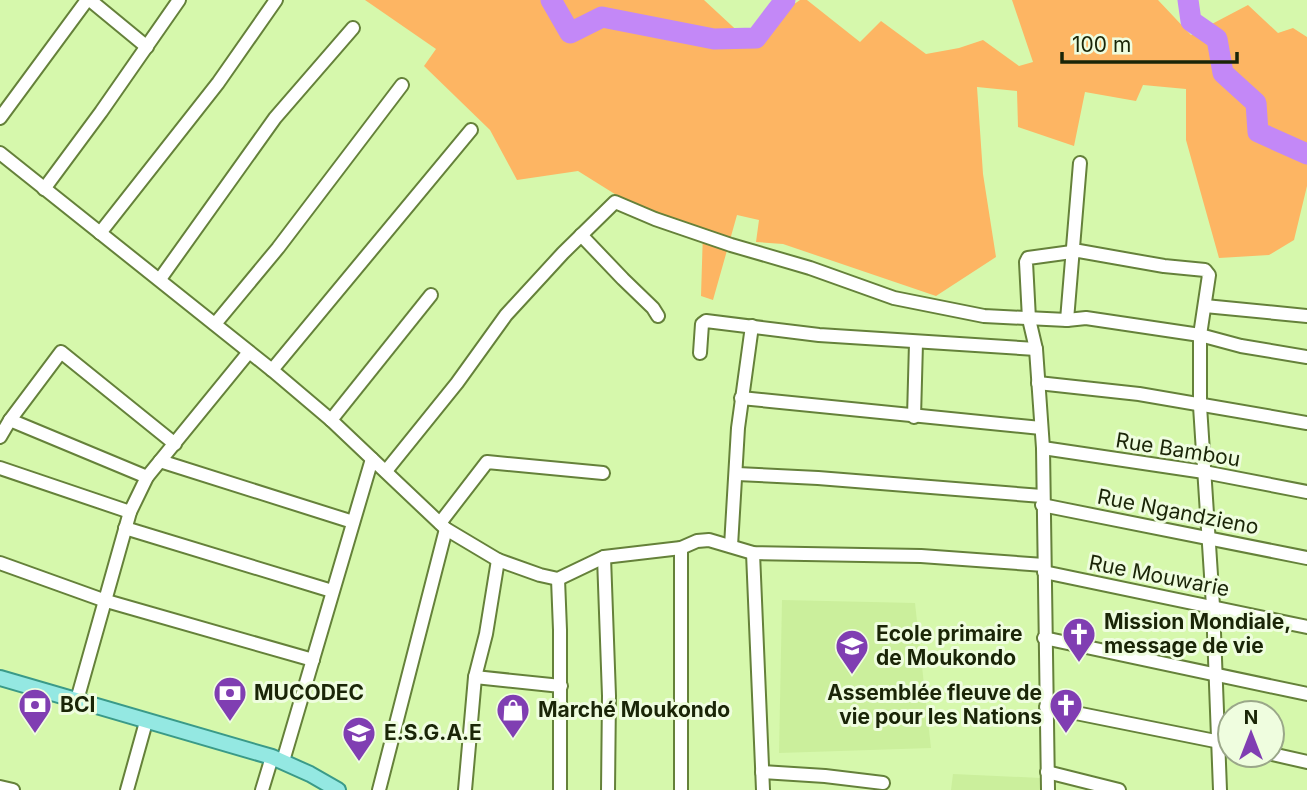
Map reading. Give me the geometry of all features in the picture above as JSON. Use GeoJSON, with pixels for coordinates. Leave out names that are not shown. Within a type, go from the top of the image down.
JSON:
{"type":"FeatureCollection","features":[{"type":"Feature","properties":{"kind":"main road"},"geometry":{"type":"LineString","coordinates":[[0,678],[278,759],[338,790]]}},
{"type":"Feature","properties":{"kind":"street"},"geometry":{"type":"LineString","coordinates":[[0,118],[88,0],[147,47]]}},
{"type":"Feature","properties":{"kind":"street"},"geometry":{"type":"LineString","coordinates":[[44,190],[179,0]]}},
{"type":"Feature","properties":{"kind":"street"},"geometry":{"type":"LineString","coordinates":[[100,233],[218,83],[276,0]]}},
{"type":"Feature","properties":{"kind":"street"},"geometry":{"type":"LineString","coordinates":[[160,279],[275,118],[353,28]]}},
{"type":"Feature","properties":{"kind":"street"},"geometry":{"type":"LineString","coordinates":[[215,324],[278,248],[402,85]]}},
{"type":"Feature","properties":{"kind":"street"},"geometry":{"type":"LineString","coordinates":[[272,370],[471,130]]}},
{"type":"Feature","properties":{"kind":"street"},"geometry":{"type":"LineString","coordinates":[[0,153],[272,370],[331,420],[443,526],[498,560],[558,579],[560,790]]}},
{"type":"Feature","properties":{"kind":"street"},"geometry":{"type":"LineString","coordinates":[[1067,320],[1080,163]]}},
{"type":"Feature","properties":{"kind":"street"},"geometry":{"type":"LineString","coordinates":[[386,471],[457,383],[506,314],[611,205],[619,203],[655,219],[810,268],[894,298],[985,316],[1067,320],[1086,318],[1200,335],[1241,346],[1307,357]]}},
{"type":"Feature","properties":{"kind":"street"},"geometry":{"type":"LineString","coordinates":[[581,235],[658,316]]}},
{"type":"Feature","properties":{"kind":"street"},"geometry":{"type":"LineString","coordinates":[[1048,790],[1043,449],[1036,349],[1029,319],[1028,258],[1079,251],[1164,266],[1205,270],[1209,275],[1200,335],[1200,406],[1219,699]]}},
{"type":"Feature","properties":{"kind":"street"},"geometry":{"type":"LineString","coordinates":[[331,420],[431,295]]}},
{"type":"Feature","properties":{"kind":"street"},"geometry":{"type":"LineString","coordinates":[[1205,306],[1307,316]]}},
{"type":"Feature","properties":{"kind":"street"},"geometry":{"type":"LineString","coordinates":[[700,353],[703,322],[916,343],[1036,349]]}},
{"type":"Feature","properties":{"kind":"street"},"geometry":{"type":"LineString","coordinates":[[731,546],[741,398],[752,326]]}},
{"type":"Feature","properties":{"kind":"street"},"geometry":{"type":"LineString","coordinates":[[914,417],[916,343]]}},
{"type":"Feature","properties":{"kind":"street"},"geometry":{"type":"LineString","coordinates":[[0,437],[60,352],[64,352],[175,444]]}},
{"type":"Feature","properties":{"kind":"street"},"geometry":{"type":"LineString","coordinates":[[77,700],[103,600],[130,512],[147,477],[249,352]]}},
{"type":"Feature","properties":{"kind":"street"},"geometry":{"type":"LineString","coordinates":[[1038,383],[1139,394],[1307,423]]}},
{"type":"Feature","properties":{"kind":"street"},"geometry":{"type":"LineString","coordinates":[[741,398],[1041,428]]}},
{"type":"Feature","properties":{"kind":"street"},"geometry":{"type":"LineString","coordinates":[[10,420],[147,477]]}},
{"type":"Feature","properties":{"kind":"street","name":"Rue Bambou"},"geometry":{"type":"LineString","coordinates":[[1043,449],[1204,472],[1307,492]]}},
{"type":"Feature","properties":{"kind":"street"},"geometry":{"type":"LineString","coordinates":[[262,790],[278,759],[313,660],[372,459]]}},
{"type":"Feature","properties":{"kind":"street"},"geometry":{"type":"LineString","coordinates":[[160,461],[353,522]]}},
{"type":"Feature","properties":{"kind":"street"},"geometry":{"type":"LineString","coordinates":[[379,790],[443,526],[487,462],[603,473]]}},
{"type":"Feature","properties":{"kind":"street"},"geometry":{"type":"LineString","coordinates":[[0,468],[130,512]]}},
{"type":"Feature","properties":{"kind":"street","name":"Rue Ngandzieno"},"geometry":{"type":"LineString","coordinates":[[737,474],[818,478],[1042,501],[1307,558]]}},
{"type":"Feature","properties":{"kind":"street"},"geometry":{"type":"LineString","coordinates":[[125,528],[332,592]]}},
{"type":"Feature","properties":{"kind":"street","name":"Rue Mouwarie"},"geometry":{"type":"LineString","coordinates":[[558,579],[604,557],[681,548],[697,541],[709,540],[753,553],[921,556],[1044,569],[1307,627]]}},
{"type":"Feature","properties":{"kind":"street"},"geometry":{"type":"LineString","coordinates":[[681,548],[681,790]]}},
{"type":"Feature","properties":{"kind":"street"},"geometry":{"type":"LineString","coordinates":[[753,553],[763,790]]}},
{"type":"Feature","properties":{"kind":"street"},"geometry":{"type":"LineString","coordinates":[[604,557],[609,696],[608,790]]}},
{"type":"Feature","properties":{"kind":"street"},"geometry":{"type":"LineString","coordinates":[[465,790],[475,677],[486,634],[498,560]]}},
{"type":"Feature","properties":{"kind":"street"},"geometry":{"type":"LineString","coordinates":[[0,563],[103,600],[313,660]]}},
{"type":"Feature","properties":{"kind":"street"},"geometry":{"type":"LineString","coordinates":[[1044,638],[1307,694]]}},
{"type":"Feature","properties":{"kind":"street"},"geometry":{"type":"LineString","coordinates":[[475,677],[561,686]]}},
{"type":"Feature","properties":{"kind":"street"},"geometry":{"type":"LineString","coordinates":[[1046,707],[1216,740]]}},
{"type":"Feature","properties":{"kind":"street"},"geometry":{"type":"LineString","coordinates":[[127,790],[146,722]]}},
{"type":"Feature","properties":{"kind":"street"},"geometry":{"type":"LineString","coordinates":[[1286,757],[1307,762]]}},
{"type":"Feature","properties":{"kind":"street"},"geometry":{"type":"LineString","coordinates":[[1220,790],[1222,769]]}},
{"type":"Feature","properties":{"kind":"street"},"geometry":{"type":"LineString","coordinates":[[762,772],[883,783]]}},
{"type":"Feature","properties":{"kind":"street"},"geometry":{"type":"LineString","coordinates":[[1047,772],[1119,790]]}},
{"type":"Feature","properties":{"kind":"street"},"geometry":{"type":"LineString","coordinates":[[0,787],[13,790]]}},
{"type":"Feature","properties":{"kind":"shaded area"},"geometry":{"type":"Polygon","coordinates":[[[365,0],[704,0],[745,38],[800,0],[807,0],[860,42],[881,21],[926,54],[983,40],[1019,66],[1033,62],[1012,0],[1158,0],[1191,35],[1248,5],[1278,33],[1293,28],[1307,37],[1307,186],[1294,240],[1269,255],[1219,258],[1186,140],[1186,89],[1143,85],[1136,101],[1085,92],[1074,146],[1018,127],[1017,91],[977,87],[983,174],[996,257],[936,296],[783,244],[756,242],[759,220],[737,215],[713,300],[701,296],[703,231],[650,216],[578,171],[517,180],[490,130],[424,66],[436,49],[365,0]]]}},
{"type":"Feature","properties":{"kind":"shaded area","name":"Ecole primaire de Moukondo"},"geometry":{"type":"Polygon","coordinates":[[[782,600],[915,603],[931,748],[779,753],[782,600]]]}},
{"type":"Feature","properties":{"kind":"shaded area"},"geometry":{"type":"Polygon","coordinates":[[[953,774],[1041,778],[1041,790],[951,790],[953,774]]]}},
{"type":"Feature","properties":{"kind":"waterway"},"geometry":{"type":"LineString","coordinates":[[551,0],[570,33],[602,17],[714,39],[756,38],[785,0]]}},
{"type":"Feature","properties":{"kind":"waterway"},"geometry":{"type":"LineString","coordinates":[[1188,0],[1191,21],[1217,39],[1223,73],[1256,103],[1258,132],[1307,154]]}},
{"type":"Feature","properties":{"kind":"place","name":"Mission Mondiale, message de vie"},"geometry":{"type":"Point","coordinates":[1079,664]}},
{"type":"Feature","properties":{"kind":"place","name":"Ecole primaire de Moukondo"},"geometry":{"type":"Point","coordinates":[852,676]}},
{"type":"Feature","properties":{"kind":"place","name":"MUCODEC"},"geometry":{"type":"Point","coordinates":[230,723]}},
{"type":"Feature","properties":{"kind":"place","name":"BCI"},"geometry":{"type":"Point","coordinates":[35,735]}},
{"type":"Feature","properties":{"kind":"place","name":"Assemblée fleuve de vie pour les Nations"},"geometry":{"type":"Point","coordinates":[1066,735]}},
{"type":"Feature","properties":{"kind":"place","name":"Marché Moukondo"},"geometry":{"type":"Point","coordinates":[513,740]}},
{"type":"Feature","properties":{"kind":"place","name":"E.S.G.A.E"},"geometry":{"type":"Point","coordinates":[359,763]}}]}
